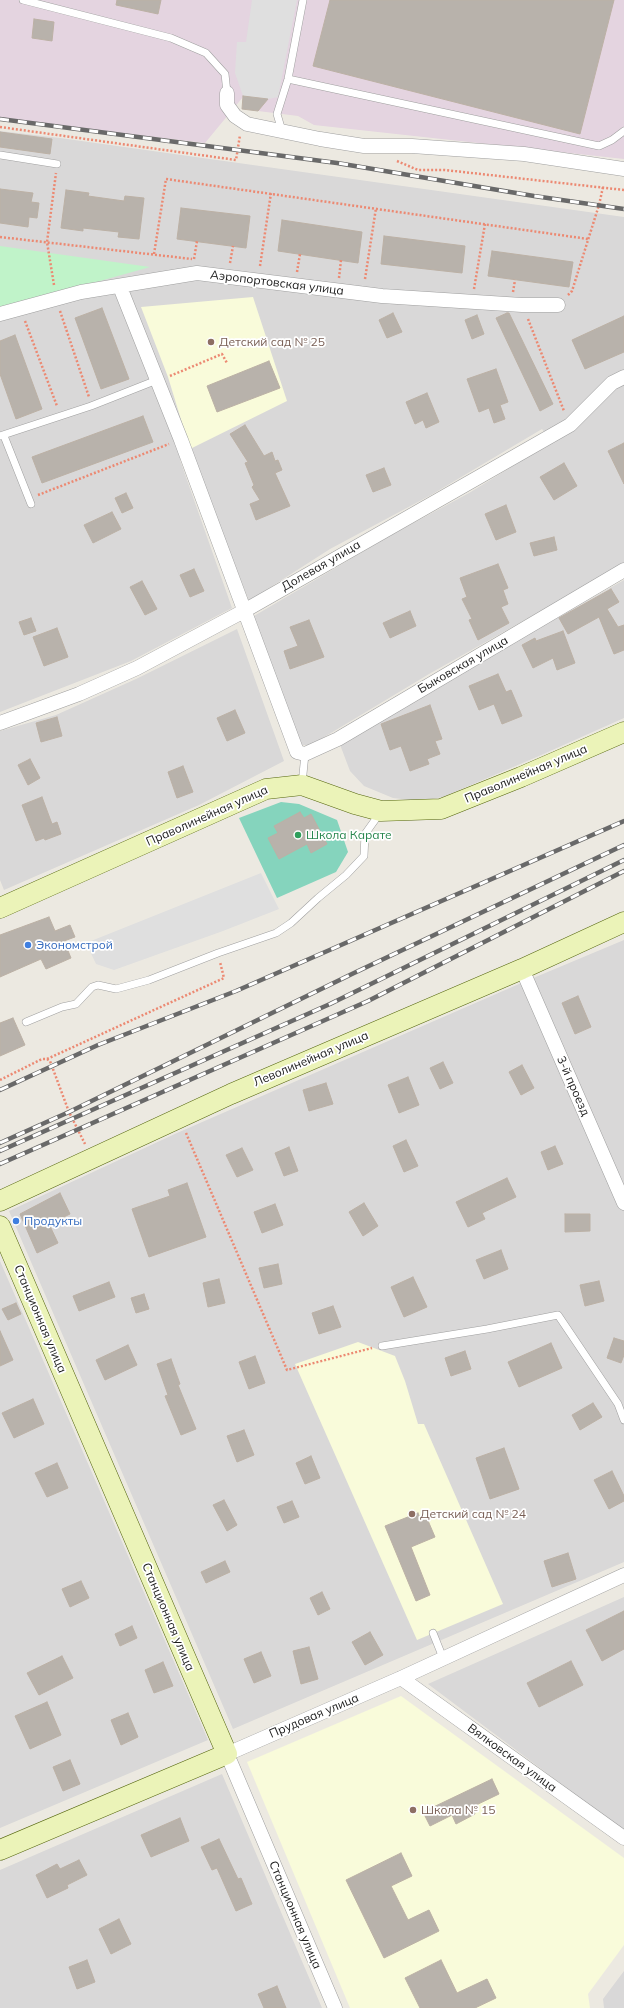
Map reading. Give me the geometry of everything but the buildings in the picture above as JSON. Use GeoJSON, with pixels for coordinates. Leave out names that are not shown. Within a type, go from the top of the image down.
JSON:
{"type":"FeatureCollection","features":[{"type":"Feature","properties":{"kind":"main road","name":"Праволинейная улица"},"geometry":{"type":"LineString","coordinates":[[0,908],[266,789],[302,785],[355,804],[381,811],[441,809],[521,777],[624,732]]}},
{"type":"Feature","properties":{"kind":"main road","name":"Леволинейная улица"},"geometry":{"type":"LineString","coordinates":[[0,1201],[180,1117],[522,969],[624,922]]}},
{"type":"Feature","properties":{"kind":"main road","name":"Станционная улица"},"geometry":{"type":"LineString","coordinates":[[0,1226],[227,1754]]}},
{"type":"Feature","properties":{"kind":"main road","name":"Прудовая улица"},"geometry":{"type":"LineString","coordinates":[[0,1850],[227,1754]]}},
{"type":"Feature","properties":{"kind":"street"},"geometry":{"type":"LineString","coordinates":[[227,93],[227,105],[235,116],[242,121],[247,124],[282,131],[364,146],[412,146],[524,154],[624,169]]}},
{"type":"Feature","properties":{"kind":"street","name":"Аэропортовская улица"},"geometry":{"type":"LineString","coordinates":[[0,314],[81,292],[197,274],[382,296],[522,305],[561,301]]}},
{"type":"Feature","properties":{"kind":"street"},"geometry":{"type":"LineString","coordinates":[[120,287],[181,440],[294,748],[303,754]]}},
{"type":"Feature","properties":{"kind":"street","name":"Долевая улица"},"geometry":{"type":"LineString","coordinates":[[0,724],[79,694],[137,668],[244,611],[570,425],[612,383],[624,377]]}},
{"type":"Feature","properties":{"kind":"street","name":"Быковская улица"},"geometry":{"type":"LineString","coordinates":[[303,754],[338,739],[624,570]]}},
{"type":"Feature","properties":{"kind":"street","name":"3-й проезд"},"geometry":{"type":"LineString","coordinates":[[522,969],[624,1203]]}},
{"type":"Feature","properties":{"kind":"street","name":"Прудовая улица"},"geometry":{"type":"LineString","coordinates":[[227,1754],[401,1678],[624,1575]]}},
{"type":"Feature","properties":{"kind":"street","name":"Вялковская улица"},"geometry":{"type":"LineString","coordinates":[[401,1678],[624,1838]]}},
{"type":"Feature","properties":{"kind":"street","name":"Станционная улица"},"geometry":{"type":"LineString","coordinates":[[227,1754],[335,2008]]}},
{"type":"Feature","properties":{"kind":"lane"},"geometry":{"type":"LineString","coordinates":[[23,0],[171,38],[206,53],[224,74],[227,93]]}},
{"type":"Feature","properties":{"kind":"lane"},"geometry":{"type":"LineString","coordinates":[[282,131],[277,114],[288,79],[303,0]]}},
{"type":"Feature","properties":{"kind":"lane"},"geometry":{"type":"LineString","coordinates":[[288,79],[600,146],[612,140],[624,131]]}},
{"type":"Feature","properties":{"kind":"lane"},"geometry":{"type":"LineString","coordinates":[[0,155],[57,164]]}},
{"type":"Feature","properties":{"kind":"lane"},"geometry":{"type":"LineString","coordinates":[[30,501],[2,436],[60,415],[91,406],[157,380]]}},
{"type":"Feature","properties":{"kind":"lane"},"geometry":{"type":"LineString","coordinates":[[302,785],[303,754]]}},
{"type":"Feature","properties":{"kind":"lane"},"geometry":{"type":"LineString","coordinates":[[26,1022],[62,1007],[76,1004],[92,988],[98,985],[103,984],[116,989],[149,980],[218,953],[276,933],[291,923],[346,875],[364,856],[365,834],[381,811]]}},
{"type":"Feature","properties":{"kind":"lane"},"geometry":{"type":"LineString","coordinates":[[382,1346],[487,1329],[558,1315],[618,1404],[624,1420]]}},
{"type":"Feature","properties":{"kind":"lane"},"geometry":{"type":"LineString","coordinates":[[433,1633],[443,1658]]}},
{"type":"Feature","properties":{"kind":"path"},"geometry":{"type":"LineString","coordinates":[[0,127],[236,160],[242,121]]}},
{"type":"Feature","properties":{"kind":"path"},"geometry":{"type":"LineString","coordinates":[[391,158],[418,170],[445,170],[624,190]]}},
{"type":"Feature","properties":{"kind":"path"},"geometry":{"type":"LineString","coordinates":[[154,254],[166,179],[588,239]]}},
{"type":"Feature","properties":{"kind":"path"},"geometry":{"type":"LineString","coordinates":[[561,301],[572,291],[603,187]]}},
{"type":"Feature","properties":{"kind":"path"},"geometry":{"type":"LineString","coordinates":[[260,266],[271,193]]}},
{"type":"Feature","properties":{"kind":"path"},"geometry":{"type":"LineString","coordinates":[[365,278],[376,208]]}},
{"type":"Feature","properties":{"kind":"path"},"geometry":{"type":"LineString","coordinates":[[481,292],[473,291],[485,224]]}},
{"type":"Feature","properties":{"kind":"path"},"geometry":{"type":"LineString","coordinates":[[0,237],[202,260]]}},
{"type":"Feature","properties":{"kind":"path"},"geometry":{"type":"LineString","coordinates":[[194,259],[197,241]]}},
{"type":"Feature","properties":{"kind":"path"},"geometry":{"type":"LineString","coordinates":[[230,263],[234,246]]}},
{"type":"Feature","properties":{"kind":"path"},"geometry":{"type":"LineString","coordinates":[[223,262],[238,264]]}},
{"type":"Feature","properties":{"kind":"path"},"geometry":{"type":"LineString","coordinates":[[252,266],[267,267]]}},
{"type":"Feature","properties":{"kind":"path"},"geometry":{"type":"LineString","coordinates":[[290,270],[304,272]]}},
{"type":"Feature","properties":{"kind":"path"},"geometry":{"type":"LineString","coordinates":[[332,275],[346,276]]}},
{"type":"Feature","properties":{"kind":"path"},"geometry":{"type":"LineString","coordinates":[[358,278],[373,279]]}},
{"type":"Feature","properties":{"kind":"path"},"geometry":{"type":"LineString","coordinates":[[522,305],[570,425]]}},
{"type":"Feature","properties":{"kind":"path"},"geometry":{"type":"LineString","coordinates":[[21,309],[60,415]]}},
{"type":"Feature","properties":{"kind":"path"},"geometry":{"type":"LineString","coordinates":[[157,380],[222,354],[227,363]]}},
{"type":"Feature","properties":{"kind":"path"},"geometry":{"type":"LineString","coordinates":[[30,501],[181,440]]}},
{"type":"Feature","properties":{"kind":"path"},"geometry":{"type":"LineString","coordinates":[[0,1080],[42,1059],[47,1059],[224,978],[218,953]]}},
{"type":"Feature","properties":{"kind":"path"},"geometry":{"type":"LineString","coordinates":[[47,1059],[50,1061],[69,1112],[79,1128],[92,1159]]}},
{"type":"Feature","properties":{"kind":"path"},"geometry":{"type":"LineString","coordinates":[[180,1117],[287,1370],[382,1346]]}},
{"type":"Feature","properties":{"kind":"shaded area"},"geometry":{"type":"Polygon","coordinates":[[[0,0],[624,0],[624,159],[314,125],[298,116],[242,109],[243,97],[205,143],[0,119],[0,0]]]}},
{"type":"Feature","properties":{"kind":"shaded area"},"geometry":{"type":"Polygon","coordinates":[[[252,0],[297,0],[278,97],[268,99],[243,96],[235,73],[237,42],[246,42],[252,0]]]}},
{"type":"Feature","properties":{"kind":"shaded area"},"geometry":{"type":"Polygon","coordinates":[[[0,131],[60,138],[624,217],[624,564],[429,674],[311,745],[300,745],[254,616],[393,534],[469,493],[552,442],[542,429],[431,495],[330,549],[249,601],[190,449],[180,460],[232,608],[131,661],[0,712],[0,131]]]}},
{"type":"Feature","properties":{"kind":"shaded area","name":"Детский сад № 25"},"geometry":{"type":"Polygon","coordinates":[[[253,297],[287,401],[190,449],[168,377],[141,307],[253,297]]]}},
{"type":"Feature","properties":{"kind":"shaded area"},"geometry":{"type":"Polygon","coordinates":[[[624,580],[624,718],[443,797],[419,801],[393,798],[364,786],[350,771],[339,742],[624,580]]]}},
{"type":"Feature","properties":{"kind":"shaded area"},"geometry":{"type":"Polygon","coordinates":[[[237,629],[284,761],[199,805],[4,890],[0,880],[0,731],[56,715],[136,679],[237,629]]]}},
{"type":"Feature","properties":{"kind":"shaded area"},"geometry":{"type":"Polygon","coordinates":[[[261,873],[279,909],[223,931],[114,970],[96,964],[86,943],[261,873]]]}},
{"type":"Feature","properties":{"kind":"shaded area"},"geometry":{"type":"Polygon","coordinates":[[[624,940],[624,1562],[233,1729],[9,1211],[177,1133],[519,984],[624,940]]]}},
{"type":"Feature","properties":{"kind":"shaded area"},"geometry":{"type":"Polygon","coordinates":[[[0,1261],[208,1740],[0,1828],[0,1261]]]}},
{"type":"Feature","properties":{"kind":"shaded area","name":"Детский сад № 24"},"geometry":{"type":"Polygon","coordinates":[[[358,1342],[395,1356],[405,1381],[418,1424],[424,1424],[503,1604],[417,1640],[295,1364],[358,1342]]]}},
{"type":"Feature","properties":{"kind":"shaded area"},"geometry":{"type":"Polygon","coordinates":[[[624,1597],[624,1831],[428,1684],[624,1597]]]}},
{"type":"Feature","properties":{"kind":"shaded area","name":"Школа № 15"},"geometry":{"type":"Polygon","coordinates":[[[401,1696],[624,1858],[624,1945],[588,1994],[590,2008],[350,2008],[247,1762],[401,1696]]]}},
{"type":"Feature","properties":{"kind":"shaded area"},"geometry":{"type":"Polygon","coordinates":[[[222,1774],[322,2008],[0,2008],[0,1870],[222,1774]]]}},
{"type":"Feature","properties":{"kind":"shaded area"},"geometry":{"type":"Polygon","coordinates":[[[624,1971],[624,2008],[604,2008],[603,1999],[624,1971]]]}},
{"type":"Feature","properties":{"kind":"green space"},"geometry":{"type":"Polygon","coordinates":[[[0,246],[150,267],[0,309],[0,246]]]}},
{"type":"Feature","properties":{"kind":"green space"},"geometry":{"type":"Polygon","coordinates":[[[281,802],[299,804],[337,820],[348,852],[336,872],[277,898],[239,818],[281,802]]]}},
{"type":"Feature","properties":{"kind":"railway"},"geometry":{"type":"LineString","coordinates":[[0,119],[337,163],[534,196],[624,209]]}},
{"type":"Feature","properties":{"kind":"railway"},"geometry":{"type":"LineString","coordinates":[[0,1090],[98,1045],[236,991],[624,821]]}},
{"type":"Feature","properties":{"kind":"railway"},"geometry":{"type":"LineString","coordinates":[[0,1143],[69,1112],[354,973],[624,845]]}},
{"type":"Feature","properties":{"kind":"railway"},"geometry":{"type":"LineString","coordinates":[[0,1151],[330,1004],[624,860]]}},
{"type":"Feature","properties":{"kind":"railway"},"geometry":{"type":"LineString","coordinates":[[0,1164],[368,1001],[624,871]]}},
{"type":"Feature","properties":{"kind":"place","name":"Детский сад № 25"},"geometry":{"type":"Point","coordinates":[211,342]}},
{"type":"Feature","properties":{"kind":"place","name":"Школа Карате"},"geometry":{"type":"Point","coordinates":[298,835]}},
{"type":"Feature","properties":{"kind":"place","name":"Экономстрой"},"geometry":{"type":"Point","coordinates":[28,945]}},
{"type":"Feature","properties":{"kind":"place","name":"Продукты"},"geometry":{"type":"Point","coordinates":[16,1221]}},
{"type":"Feature","properties":{"kind":"place","name":"Детский сад № 24"},"geometry":{"type":"Point","coordinates":[412,1514]}},
{"type":"Feature","properties":{"kind":"place","name":"Школа № 15"},"geometry":{"type":"Point","coordinates":[413,1810]}}]}
